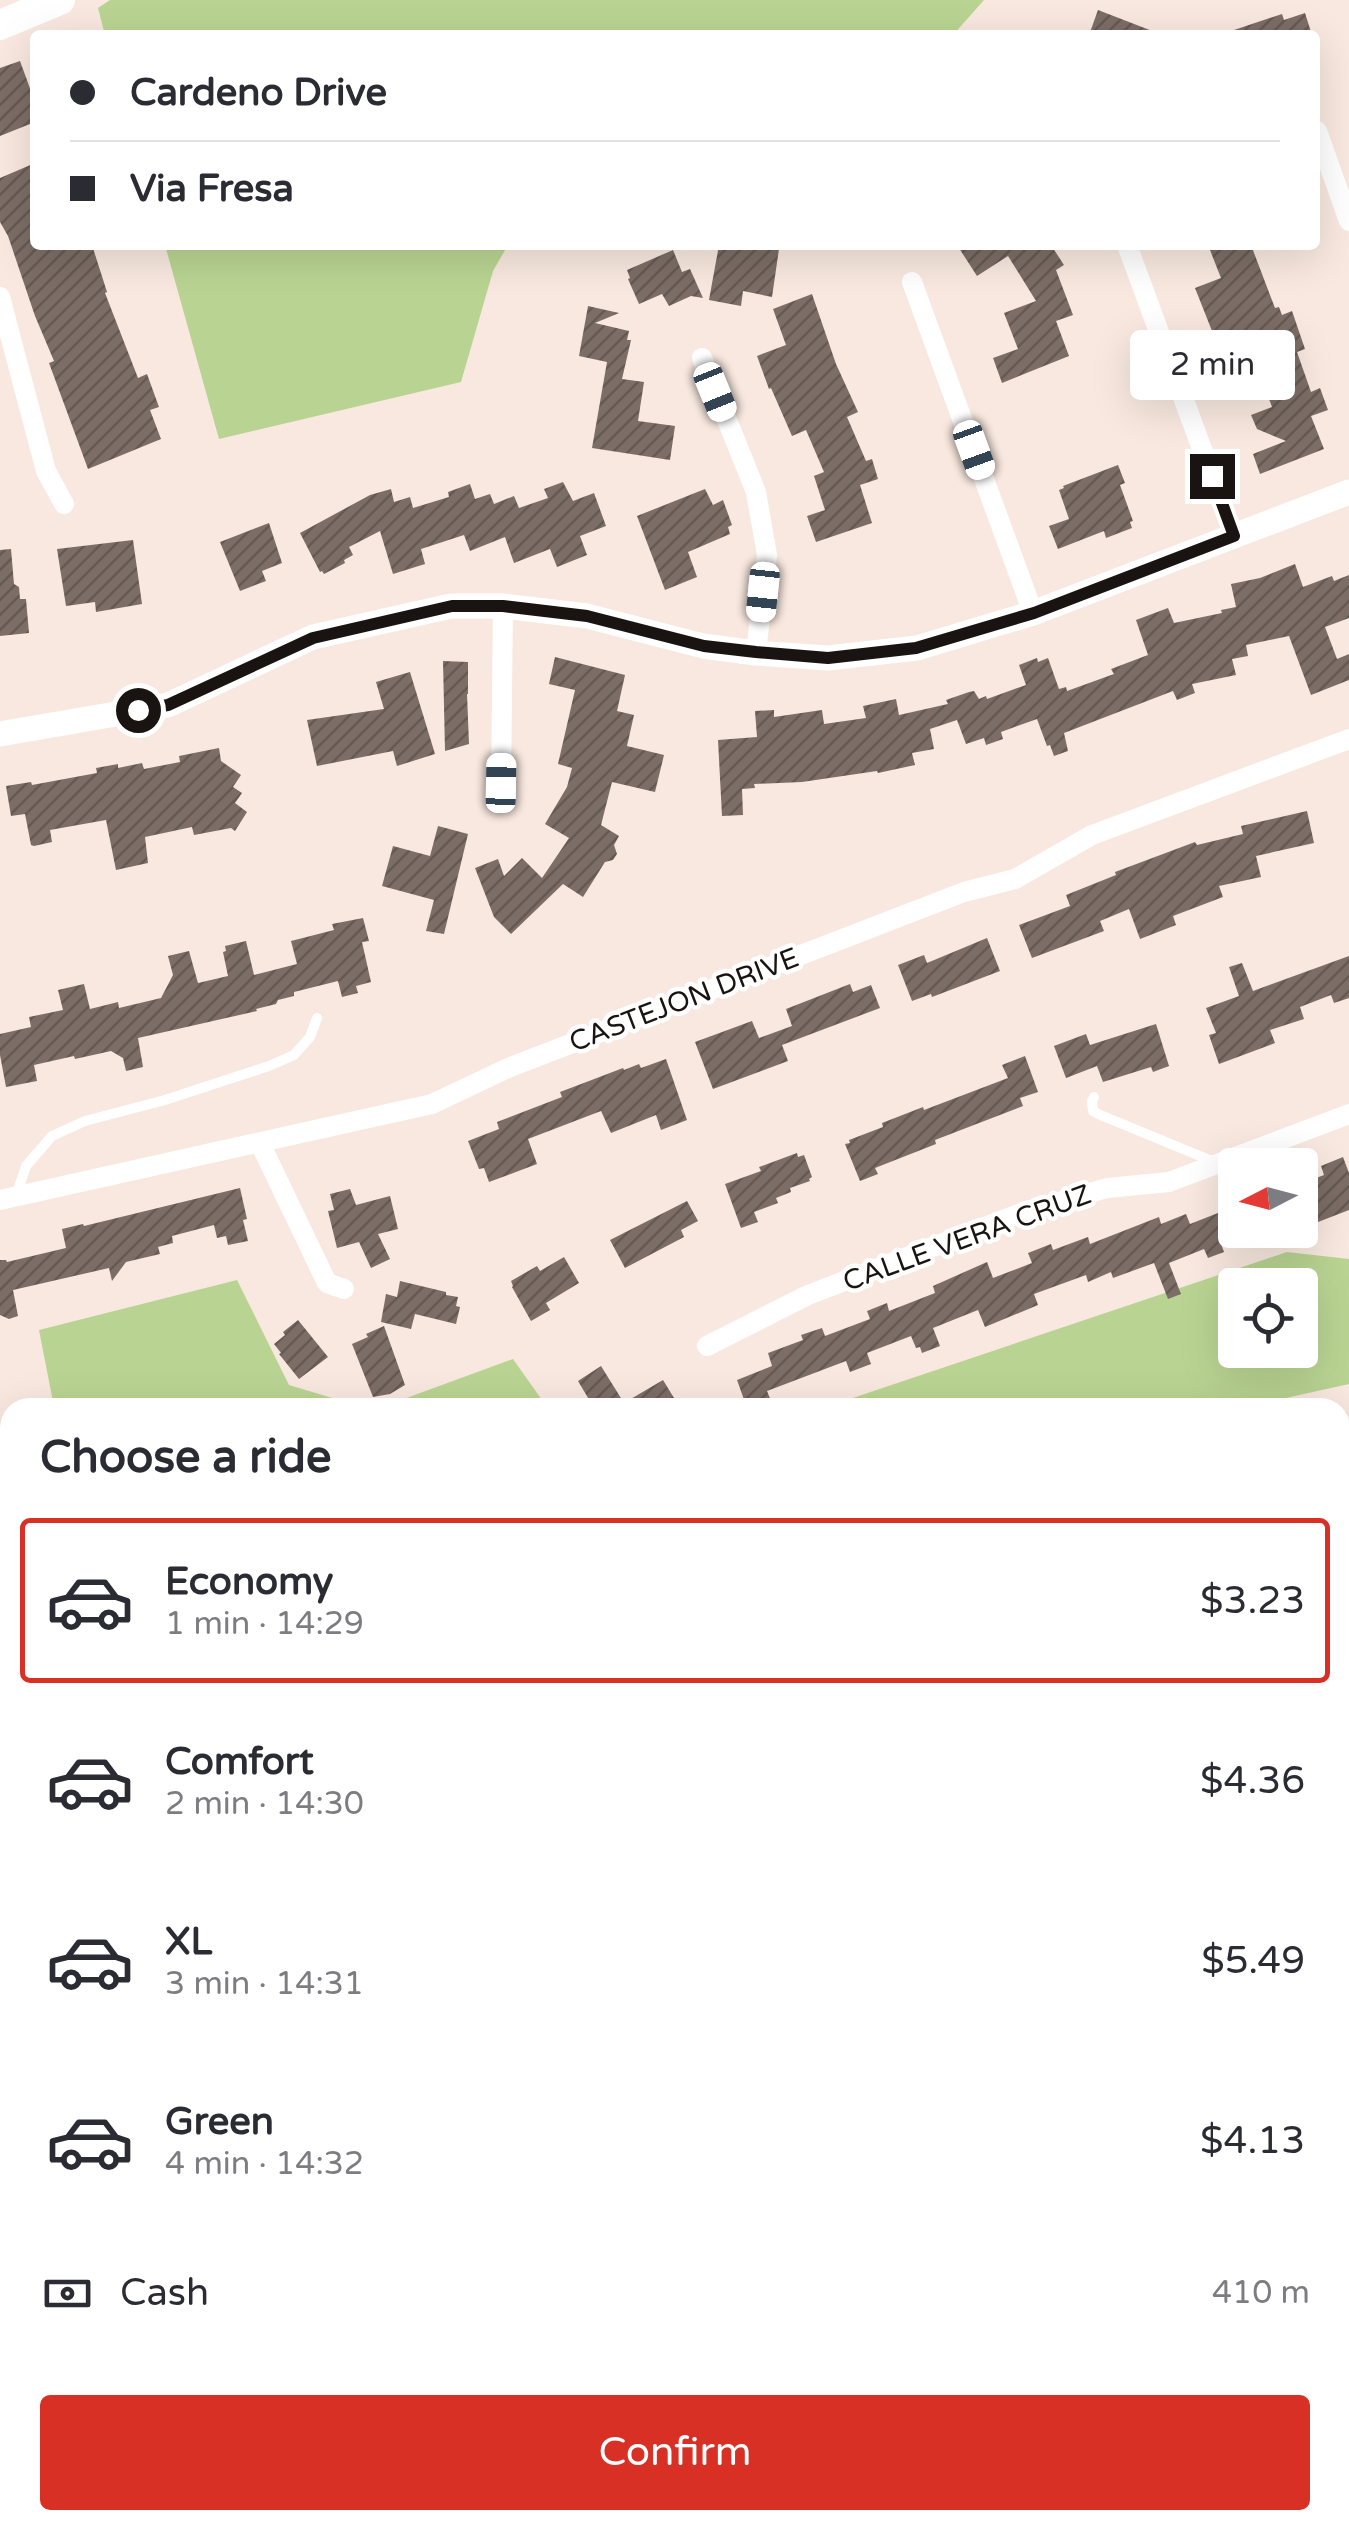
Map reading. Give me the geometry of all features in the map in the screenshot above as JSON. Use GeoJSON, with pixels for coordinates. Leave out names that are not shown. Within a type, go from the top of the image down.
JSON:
{"type":"FeatureCollection","features":[{"type":"Feature","properties":{"kind":"main road"},"geometry":{"type":"LineString","coordinates":[[0,26],[60,0]]}},
{"type":"Feature","properties":{"kind":"street"},"geometry":{"type":"LineString","coordinates":[[1320,139],[1349,221]]}},
{"type":"Feature","properties":{"kind":"street"},"geometry":{"type":"LineString","coordinates":[[1129,250],[1234,536]]}},
{"type":"Feature","properties":{"kind":"street"},"geometry":{"type":"LineString","coordinates":[[912,282],[1034,613]]}},
{"type":"Feature","properties":{"kind":"street"},"geometry":{"type":"LineString","coordinates":[[0,297],[46,471],[64,504]]}},
{"type":"Feature","properties":{"kind":"street"},"geometry":{"type":"LineString","coordinates":[[702,358],[756,492],[767,555],[756,652]]}},
{"type":"Feature","properties":{"kind":"street"},"geometry":{"type":"LineString","coordinates":[[0,734],[168,705],[313,638],[452,606],[503,606],[587,616],[704,646],[756,652],[828,658],[916,648],[1034,613],[1349,492]]}},
{"type":"Feature","properties":{"kind":"street"},"geometry":{"type":"LineString","coordinates":[[501,783],[503,606]]}},
{"type":"Feature","properties":{"kind":"street","name":"CASTEJON DRIVE"},"geometry":{"type":"LineString","coordinates":[[8,1199],[432,1104],[526,1061],[964,892],[1015,878],[1092,834],[1349,739]]}},
{"type":"Feature","properties":{"kind":"street","name":"CALLE VERA CRUZ"},"geometry":{"type":"LineString","coordinates":[[1260,1148],[1349,1114]]}},
{"type":"Feature","properties":{"kind":"street"},"geometry":{"type":"LineString","coordinates":[[260,1142],[327,1282],[344,1289]]}},
{"type":"Feature","properties":{"kind":"street","name":"CALLE VERA CRUZ"},"geometry":{"type":"LineString","coordinates":[[707,1346],[808,1295],[1024,1212],[1107,1188],[1168,1182],[1218,1164]]}},
{"type":"Feature","properties":{"kind":"lane"},"geometry":{"type":"LineString","coordinates":[[8,1199],[26,1166],[52,1136],[84,1120],[165,1100],[294,1055],[310,1037],[317,1018]]}},
{"type":"Feature","properties":{"kind":"lane"},"geometry":{"type":"LineString","coordinates":[[1094,1097],[1091,1107],[1098,1114],[1218,1164]]}},
{"type":"Feature","properties":{"kind":"green space"},"geometry":{"type":"Polygon","coordinates":[[[110,0],[984,0],[957,30],[104,30],[98,8],[110,0]]]}},
{"type":"Feature","properties":{"kind":"green space"},"geometry":{"type":"Polygon","coordinates":[[[166,250],[505,250],[493,271],[461,382],[219,439],[166,250]]]}},
{"type":"Feature","properties":{"kind":"green space"},"geometry":{"type":"Polygon","coordinates":[[[1287,1252],[1349,1259],[1349,1384],[1285,1398],[853,1398],[1218,1275],[1218,1368],[1318,1368],[1318,1268],[1239,1268],[1287,1252]]]}},
{"type":"Feature","properties":{"kind":"green space"},"geometry":{"type":"Polygon","coordinates":[[[237,1280],[289,1385],[332,1398],[52,1398],[39,1330],[237,1280]]]}},
{"type":"Feature","properties":{"kind":"green space"},"geometry":{"type":"Polygon","coordinates":[[[513,1359],[541,1398],[407,1398],[513,1359]]]}},
{"type":"Feature","properties":{"kind":"building"},"geometry":{"type":"Polygon","coordinates":[[[1098,10],[1150,30],[1091,30],[1098,10]]]}},
{"type":"Feature","properties":{"kind":"building"},"geometry":{"type":"Polygon","coordinates":[[[1305,13],[1310,30],[1234,30],[1282,14],[1284,20],[1305,13]]]}},
{"type":"Feature","properties":{"kind":"building"},"geometry":{"type":"Polygon","coordinates":[[[20,61],[30,88],[30,124],[0,136],[0,68],[20,61]]]}},
{"type":"Feature","properties":{"kind":"building"},"geometry":{"type":"Polygon","coordinates":[[[30,165],[30,250],[94,250],[105,293],[138,378],[147,374],[159,407],[150,410],[161,439],[88,469],[49,363],[54,361],[0,222],[0,178],[30,165]]]}},
{"type":"Feature","properties":{"kind":"building"},"geometry":{"type":"Polygon","coordinates":[[[673,250],[682,272],[690,269],[703,298],[691,296],[669,306],[662,294],[639,304],[627,270],[673,250]]]}},
{"type":"Feature","properties":{"kind":"building"},"geometry":{"type":"Polygon","coordinates":[[[718,250],[779,250],[772,297],[743,291],[741,306],[709,300],[718,250]]]}},
{"type":"Feature","properties":{"kind":"building"},"geometry":{"type":"Polygon","coordinates":[[[960,250],[1054,250],[1064,265],[1056,270],[1073,315],[1056,321],[1069,356],[1002,383],[993,358],[1018,349],[1004,313],[1036,301],[1008,256],[977,276],[960,250]]]}},
{"type":"Feature","properties":{"kind":"building"},"geometry":{"type":"Polygon","coordinates":[[[1210,250],[1253,250],[1275,308],[1279,307],[1282,315],[1292,311],[1305,349],[1297,352],[1311,392],[1320,388],[1328,410],[1311,416],[1324,449],[1260,474],[1253,454],[1286,441],[1257,429],[1251,415],[1272,407],[1252,353],[1217,366],[1205,334],[1212,331],[1195,288],[1221,278],[1210,250]]]}},
{"type":"Feature","properties":{"kind":"building"},"geometry":{"type":"Polygon","coordinates":[[[812,294],[836,364],[858,412],[847,417],[866,461],[872,459],[878,479],[860,485],[872,523],[816,542],[807,516],[825,510],[814,476],[824,472],[806,430],[792,436],[757,356],[786,345],[773,309],[812,294]]]}},
{"type":"Feature","properties":{"kind":"building"},"geometry":{"type":"Polygon","coordinates":[[[588,306],[619,313],[595,323],[629,331],[627,340],[631,340],[622,379],[644,382],[638,421],[675,426],[670,460],[592,448],[607,362],[579,356],[588,306]]]}},
{"type":"Feature","properties":{"kind":"building"},"geometry":{"type":"Polygon","coordinates":[[[1118,465],[1132,528],[1106,538],[1104,531],[1058,549],[1049,526],[1069,519],[1059,490],[1118,465]]]}},
{"type":"Feature","properties":{"kind":"building"},"geometry":{"type":"Polygon","coordinates":[[[563,482],[573,501],[594,493],[606,526],[580,536],[587,555],[557,567],[550,549],[514,563],[505,537],[470,551],[464,535],[421,549],[425,564],[393,574],[380,531],[349,547],[353,555],[324,574],[300,533],[370,495],[391,489],[394,502],[410,497],[413,508],[449,497],[448,492],[470,484],[475,499],[490,494],[494,504],[514,496],[519,508],[548,498],[544,489],[563,482]]]}},
{"type":"Feature","properties":{"kind":"building"},"geometry":{"type":"Polygon","coordinates":[[[705,489],[713,505],[723,500],[732,525],[728,527],[730,534],[688,552],[697,577],[665,590],[637,516],[705,489]]]}},
{"type":"Feature","properties":{"kind":"building"},"geometry":{"type":"Polygon","coordinates":[[[269,523],[282,563],[262,571],[266,581],[240,591],[220,542],[269,523]]]}},
{"type":"Feature","properties":{"kind":"building"},"geometry":{"type":"Polygon","coordinates":[[[133,540],[142,604],[96,612],[95,602],[66,606],[57,549],[133,540]]]}},
{"type":"Feature","properties":{"kind":"building"},"geometry":{"type":"Polygon","coordinates":[[[11,549],[14,584],[19,587],[20,599],[26,599],[29,633],[0,636],[0,550],[11,549]]]}},
{"type":"Feature","properties":{"kind":"building"},"geometry":{"type":"Polygon","coordinates":[[[1295,564],[1303,587],[1332,576],[1334,581],[1349,575],[1349,618],[1325,627],[1337,659],[1349,654],[1349,680],[1311,695],[1289,636],[1246,645],[1248,656],[1232,659],[1236,675],[1192,684],[1195,693],[1177,700],[1173,691],[1064,733],[1068,751],[1054,756],[1037,719],[1001,732],[1003,739],[986,745],[984,738],[966,744],[957,720],[930,729],[934,749],[912,753],[915,765],[802,782],[754,784],[755,788],[742,789],[743,815],[722,816],[718,740],[757,737],[755,711],[774,710],[774,717],[822,710],[824,724],[866,718],[863,706],[896,699],[899,715],[948,704],[946,700],[974,691],[979,699],[987,699],[1026,685],[1019,665],[1037,658],[1038,662],[1048,658],[1059,689],[1066,687],[1067,691],[1114,674],[1111,669],[1148,655],[1136,620],[1168,608],[1174,623],[1222,613],[1221,610],[1236,607],[1231,584],[1295,564]]]}},
{"type":"Feature","properties":{"kind":"building"},"geometry":{"type":"Polygon","coordinates":[[[555,657],[625,675],[617,711],[634,715],[627,746],[664,755],[655,792],[612,782],[601,825],[619,836],[614,845],[617,854],[605,862],[583,897],[563,884],[511,934],[494,917],[475,868],[498,859],[504,876],[522,858],[542,878],[569,838],[545,824],[567,787],[572,768],[558,764],[575,690],[549,684],[555,657]]]}},
{"type":"Feature","properties":{"kind":"building"},"geometry":{"type":"Polygon","coordinates":[[[443,661],[468,662],[469,744],[445,751],[443,661]]]}},
{"type":"Feature","properties":{"kind":"building"},"geometry":{"type":"Polygon","coordinates":[[[410,672],[435,754],[397,766],[393,751],[317,766],[307,720],[384,709],[376,682],[410,672]]]}},
{"type":"Feature","properties":{"kind":"building"},"geometry":{"type":"Polygon","coordinates":[[[219,748],[221,761],[241,775],[233,787],[242,793],[235,803],[247,812],[235,831],[231,828],[194,835],[192,827],[145,837],[148,863],[116,870],[106,820],[50,830],[52,842],[34,846],[25,814],[11,816],[6,786],[97,773],[96,768],[118,764],[118,768],[142,763],[144,769],[180,762],[179,756],[219,748]]]}},
{"type":"Feature","properties":{"kind":"building"},"geometry":{"type":"Polygon","coordinates":[[[1307,811],[1314,843],[1256,856],[1261,877],[1219,886],[1223,897],[1173,916],[1176,925],[1140,939],[1129,909],[1100,921],[1104,931],[1032,958],[1019,925],[1070,906],[1066,895],[1195,842],[1197,845],[1243,834],[1241,826],[1307,811]]]}},
{"type":"Feature","properties":{"kind":"building"},"geometry":{"type":"Polygon","coordinates":[[[438,826],[468,834],[444,934],[426,931],[434,900],[382,886],[393,846],[430,856],[438,826]]]}},
{"type":"Feature","properties":{"kind":"building"},"geometry":{"type":"Polygon","coordinates":[[[363,918],[369,941],[362,942],[371,982],[356,986],[358,993],[342,997],[338,981],[294,992],[294,996],[257,1011],[138,1038],[143,1067],[126,1071],[123,1058],[111,1051],[75,1059],[74,1056],[34,1065],[37,1081],[6,1087],[0,1034],[31,1027],[29,1017],[63,1010],[58,990],[84,984],[90,1009],[118,1002],[119,1008],[161,998],[173,975],[168,956],[189,951],[198,983],[228,976],[225,946],[246,941],[254,975],[297,964],[291,941],[334,930],[332,924],[363,918]]]}},
{"type":"Feature","properties":{"kind":"building"},"geometry":{"type":"Polygon","coordinates":[[[987,938],[1000,971],[912,1001],[898,965],[924,955],[927,963],[987,938]]]}},
{"type":"Feature","properties":{"kind":"building"},"geometry":{"type":"Polygon","coordinates":[[[1349,956],[1349,998],[1334,1003],[1331,995],[1300,1007],[1304,1019],[1270,1030],[1275,1043],[1219,1064],[1209,1035],[1216,1033],[1206,1008],[1239,996],[1229,967],[1242,963],[1253,991],[1349,956]]]}},
{"type":"Feature","properties":{"kind":"building"},"geometry":{"type":"Polygon","coordinates":[[[850,984],[853,992],[871,985],[880,1008],[782,1045],[788,1061],[713,1089],[695,1042],[752,1021],[759,1038],[792,1026],[786,1009],[850,984]]]}},
{"type":"Feature","properties":{"kind":"building"},"geometry":{"type":"Polygon","coordinates":[[[1156,1024],[1169,1066],[1153,1072],[1151,1067],[1103,1082],[1097,1066],[1066,1078],[1054,1046],[1086,1034],[1090,1045],[1156,1024]]]}},
{"type":"Feature","properties":{"kind":"building"},"geometry":{"type":"Polygon","coordinates":[[[1025,1056],[1038,1092],[1020,1098],[1023,1106],[935,1140],[936,1144],[875,1168],[878,1174],[860,1181],[845,1144],[849,1140],[923,1107],[924,1110],[1008,1078],[1002,1065],[1025,1056]]]}},
{"type":"Feature","properties":{"kind":"building"},"geometry":{"type":"Polygon","coordinates":[[[666,1059],[687,1120],[661,1130],[656,1115],[611,1133],[601,1111],[528,1139],[537,1164],[489,1182],[484,1168],[479,1169],[468,1141],[499,1129],[497,1122],[623,1068],[639,1064],[641,1068],[666,1059]]]}},
{"type":"Feature","properties":{"kind":"building"},"geometry":{"type":"Polygon","coordinates":[[[797,1153],[798,1157],[804,1155],[810,1181],[790,1188],[791,1192],[776,1198],[778,1203],[754,1212],[758,1222],[741,1228],[725,1184],[797,1153]]]}},
{"type":"Feature","properties":{"kind":"building"},"geometry":{"type":"Polygon","coordinates":[[[1343,1157],[1349,1173],[1349,1210],[1318,1222],[1318,1177],[1324,1175],[1321,1166],[1343,1157]]]}},
{"type":"Feature","properties":{"kind":"building"},"geometry":{"type":"Polygon","coordinates":[[[240,1188],[248,1241],[228,1245],[226,1236],[217,1238],[214,1225],[172,1236],[173,1243],[158,1247],[160,1254],[126,1262],[112,1281],[109,1268],[13,1290],[18,1316],[9,1319],[0,1315],[0,1260],[7,1262],[66,1248],[62,1229],[240,1188]]]}},
{"type":"Feature","properties":{"kind":"building"},"geometry":{"type":"Polygon","coordinates":[[[350,1189],[356,1205],[390,1196],[398,1229],[378,1234],[390,1259],[371,1268],[359,1242],[337,1248],[328,1211],[334,1210],[330,1194],[350,1189]]]}},
{"type":"Feature","properties":{"kind":"building"},"geometry":{"type":"Polygon","coordinates":[[[687,1201],[698,1221],[681,1230],[684,1237],[625,1268],[610,1240],[687,1201]]]}},
{"type":"Feature","properties":{"kind":"building"},"geometry":{"type":"Polygon","coordinates":[[[1218,1213],[1218,1248],[1224,1252],[1208,1258],[1204,1249],[1169,1263],[1181,1294],[1168,1299],[1154,1263],[1113,1278],[1111,1272],[1088,1282],[1086,1275],[1034,1294],[1038,1305],[985,1327],[978,1310],[933,1328],[940,1346],[922,1353],[911,1336],[867,1353],[871,1364],[850,1372],[846,1361],[767,1391],[770,1398],[743,1398],[737,1380],[772,1366],[768,1353],[822,1328],[825,1336],[870,1319],[867,1311],[887,1303],[889,1311],[935,1293],[933,1286],[987,1262],[993,1278],[1032,1263],[1028,1253],[1051,1244],[1053,1250],[1088,1237],[1090,1244],[1159,1217],[1161,1224],[1186,1214],[1190,1224],[1218,1213]]]}},
{"type":"Feature","properties":{"kind":"building"},"geometry":{"type":"Polygon","coordinates":[[[564,1257],[579,1283],[546,1303],[550,1310],[531,1321],[511,1281],[564,1257]]]}},
{"type":"Feature","properties":{"kind":"building"},"geometry":{"type":"Polygon","coordinates":[[[400,1281],[458,1297],[456,1324],[415,1314],[411,1329],[381,1322],[386,1294],[397,1297],[400,1281]]]}},
{"type":"Feature","properties":{"kind":"building"},"geometry":{"type":"Polygon","coordinates":[[[298,1320],[328,1357],[299,1379],[274,1344],[298,1320]]]}},
{"type":"Feature","properties":{"kind":"building"},"geometry":{"type":"Polygon","coordinates":[[[384,1326],[405,1385],[390,1394],[373,1397],[352,1344],[384,1326]]]}},
{"type":"Feature","properties":{"kind":"building"},"geometry":{"type":"Polygon","coordinates":[[[601,1366],[621,1398],[588,1398],[578,1381],[601,1366]]]}},
{"type":"Feature","properties":{"kind":"building"},"geometry":{"type":"Polygon","coordinates":[[[663,1380],[674,1398],[632,1398],[663,1380]]]}},
{"type":"Feature","properties":{"kind":"route"},"geometry":{"type":"LineString","coordinates":[[138,710],[168,705],[313,638],[452,606],[503,606],[587,616],[704,646],[756,652],[828,658],[916,648],[1034,613],[1234,536],[1212,476]]}}]}
